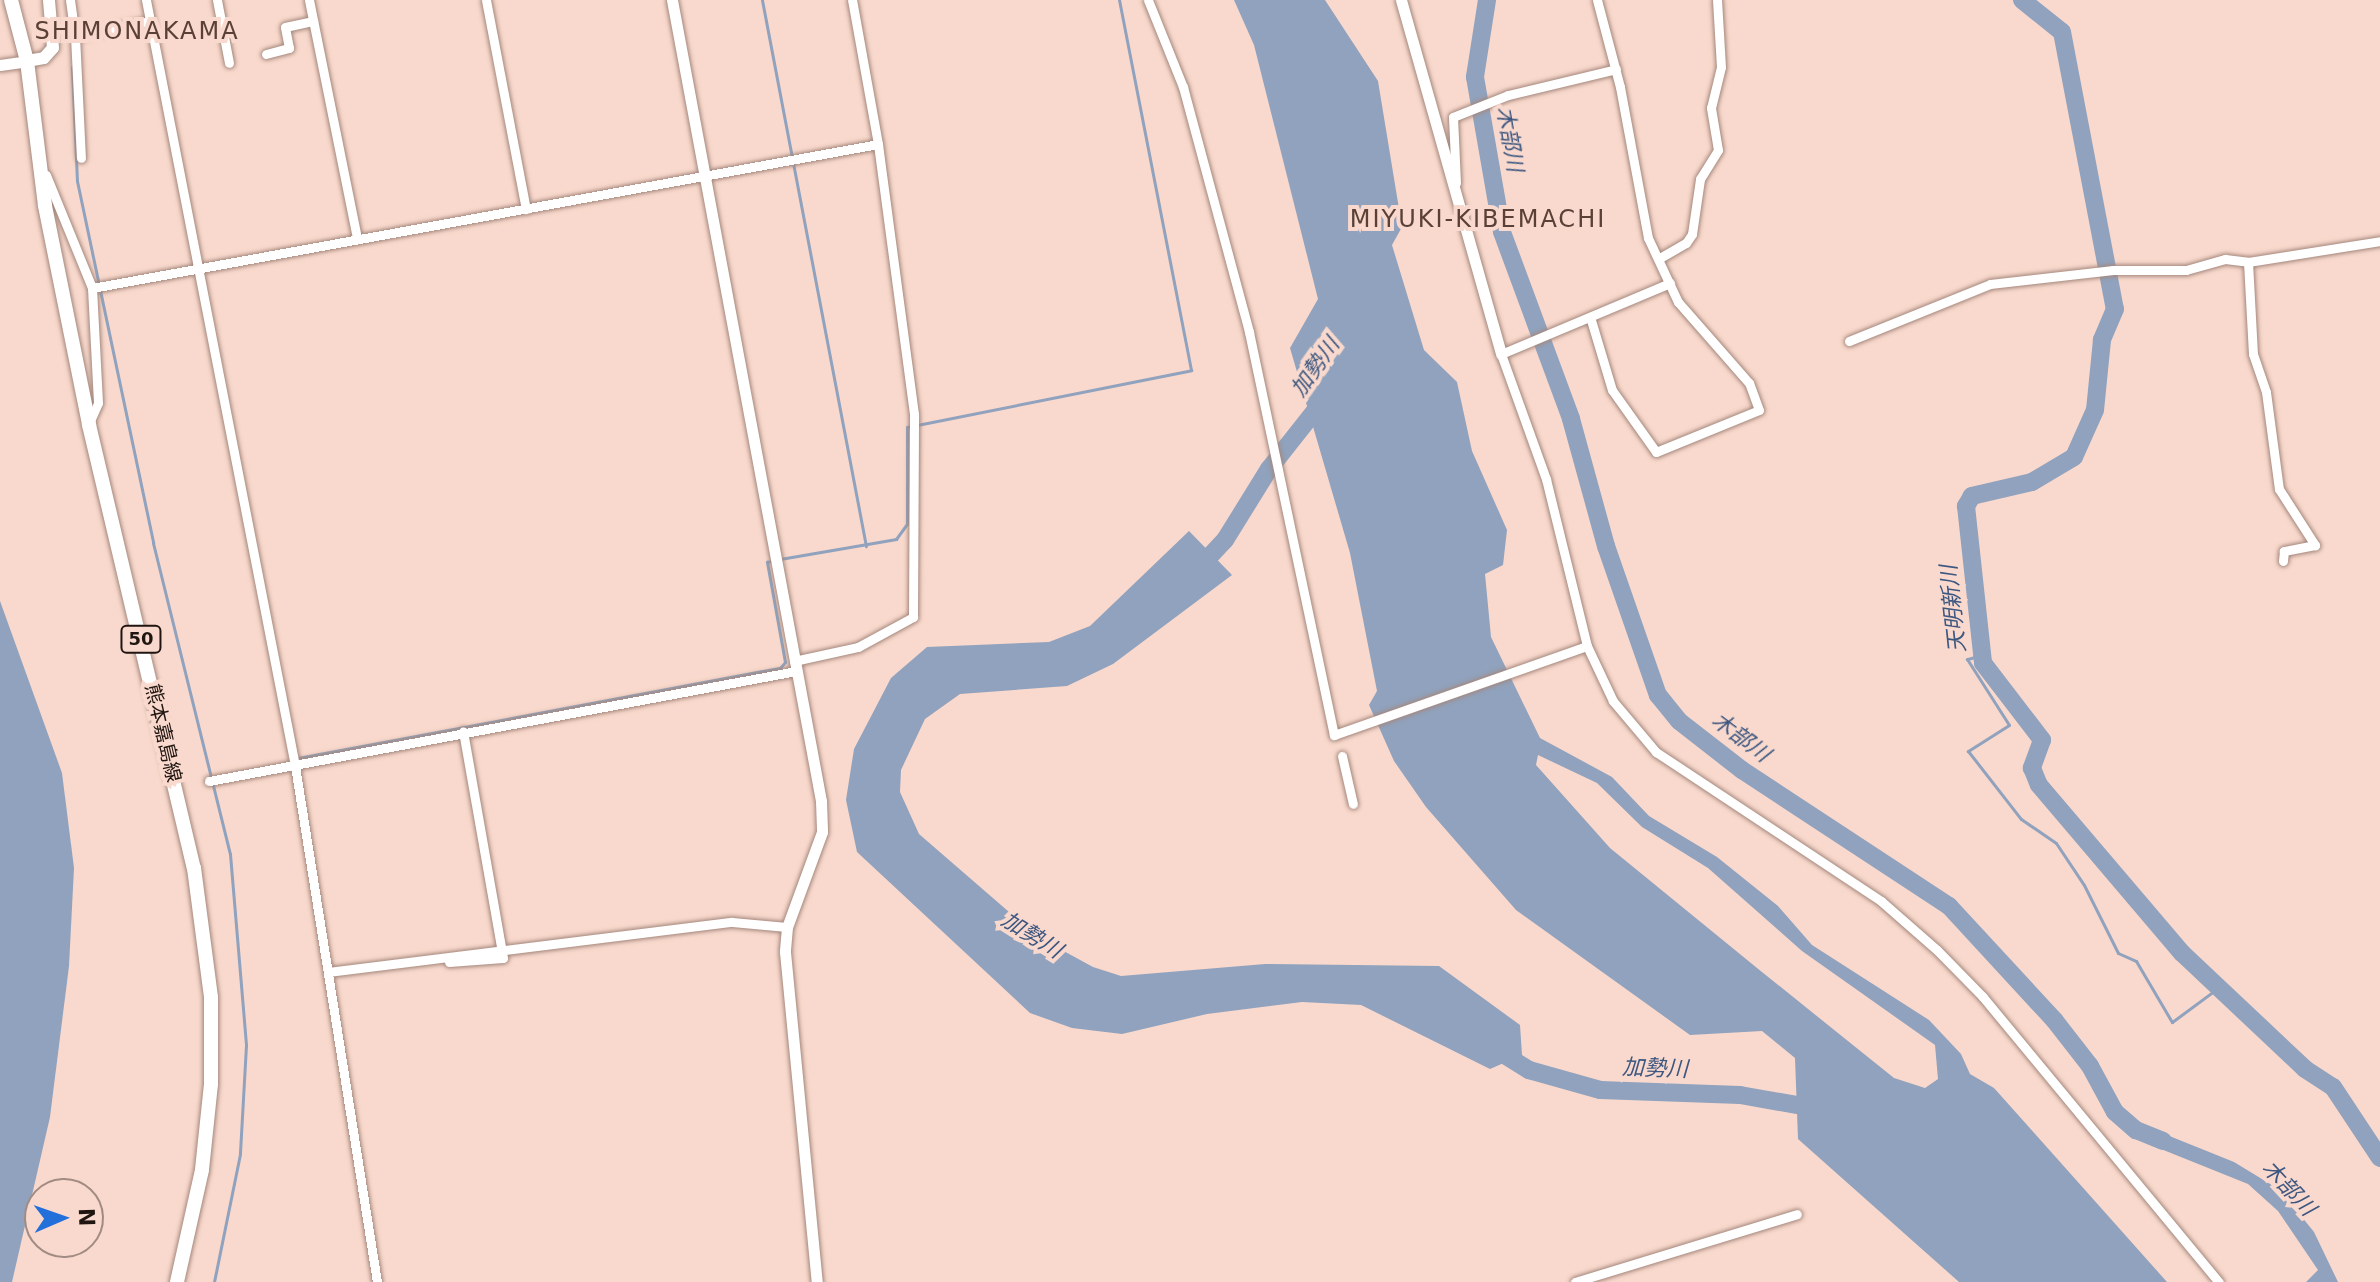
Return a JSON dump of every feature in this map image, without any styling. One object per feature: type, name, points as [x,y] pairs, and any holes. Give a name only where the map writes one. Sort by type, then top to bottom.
[{"type":"main road","name":"熊本嘉島線","points":[[11,0],[89,425],[194,868],[211,997],[208,1125],[195,1213],[177,1282]]},
{"type":"main road","points":[[21,62],[44,58],[53,48],[49,0]]},
{"type":"street","points":[[70,0],[75,36],[81,158]]},
{"type":"street","points":[[146,0],[295,766],[377,1282]]},
{"type":"street","points":[[217,0],[229,63]]},
{"type":"street","points":[[309,0],[357,239]]},
{"type":"street","points":[[486,0],[526,209]]},
{"type":"street","points":[[672,0],[795,666],[822,832],[787,927],[794,1081],[817,1282]]},
{"type":"street","points":[[209,781],[795,666],[858,647],[913,617],[914,414],[878,144],[852,0]]},
{"type":"street","points":[[1148,0],[1183,87],[1249,332],[1334,735],[1574,648],[1587,646]]},
{"type":"street","points":[[1401,0],[1501,354],[1546,479],[1587,646],[1613,701],[1656,752],[1881,901],[1937,950],[1983,997],[2219,1282]]},
{"type":"street","points":[[1591,320],[1612,390],[1656,452],[1759,410],[1749,383],[1678,302],[1658,259],[1636,193],[1616,69],[1597,0]]},
{"type":"street","points":[[1658,259],[1686,243],[1692,234],[1700,179],[1718,150],[1711,108],[1721,67],[1717,0]]},
{"type":"street","points":[[75,36],[150,21]]},
{"type":"street","points":[[266,54],[289,48],[285,27],[313,21]]},
{"type":"street","points":[[0,65],[21,62]]},
{"type":"street","points":[[1456,193],[1453,117],[1502,97],[1616,69]]},
{"type":"street","points":[[92,288],[878,144]]},
{"type":"street","points":[[42,166],[92,288],[98,403],[89,425]]},
{"type":"street","points":[[1849,341],[1990,284],[2113,270],[2186,270],[2225,259],[2248,262],[2380,241]]},
{"type":"street","points":[[2248,262],[2253,354],[2266,392],[2279,489],[2315,545],[2284,551],[2283,561]]},
{"type":"street","points":[[1501,354],[1591,320],[1670,283]]},
{"type":"street","points":[[328,972],[503,958],[463,731]]},
{"type":"street","points":[[1342,756],[1353,804]]},
{"type":"street","points":[[502,950],[732,922],[787,927]]},
{"type":"street","points":[[1575,1282],[1797,1214]]},
{"type":"water","points":[[1234,0],[1325,0],[1378,81],[1402,227],[1392,245],[1424,350],[1457,382],[1472,451],[1507,530],[1503,565],[1485,574],[1491,637],[1540,738],[1612,777],[1649,816],[1717,857],[1778,906],[1812,945],[1929,1020],[1961,1054],[1970,1074],[1994,1088],[2167,1282],[1959,1282],[1798,1139],[1795,1058],[1762,1031],[1690,1035],[1516,910],[1426,807],[1394,761],[1369,705],[1377,691],[1350,553],[1290,348],[1318,299],[1254,45]],"holes":[[[1538,755],[1597,783],[1642,827],[1708,868],[1802,951],[1935,1045],[1938,1079],[1925,1088],[1894,1078],[1757,968],[1610,848],[1536,765]]]},
{"type":"water","points":[[1189,531],[1232,575],[1113,664],[1067,686],[960,694],[925,719],[901,770],[900,792],[919,834],[1038,937],[1093,967],[1121,976],[1265,964],[1439,966],[1520,1025],[1522,1055],[1490,1069],[1361,1005],[1302,1002],[1207,1014],[1122,1034],[1072,1028],[1030,1013],[857,852],[846,800],[854,749],[891,678],[927,647],[1049,642],[1090,626]]},
{"type":"water","points":[[0,601],[62,773],[74,868],[69,966],[50,1117],[36,1178],[24,1178],[24,1230],[12,1282],[0,1282]]},
{"type":"water","points":[[2147,1127],[2234,1162],[2280,1190],[2314,1232],[2338,1282],[2306,1282],[2318,1270],[2278,1211],[2248,1184],[2136,1139]]},
{"type":"waterway","points":[[762,0],[866,546]]},
{"type":"waterway","points":[[780,559],[896,539],[907,524],[907,427],[1191,370],[1119,0]]},
{"type":"waterway","name":"木部川","points":[[1487,0],[1475,77],[1502,232],[1571,419],[1606,546],[1658,695],[1679,721],[1742,770],[1949,906],[2055,1021],[2090,1066],[2115,1112],[2136,1130],[2163,1141]]},
{"type":"waterway","name":"天明新川","points":[[2022,0],[2062,32],[2115,309],[2102,340],[2095,410],[2074,457],[2032,482],[1972,496],[1966,506],[1983,663],[2042,740],[2032,768],[2039,785],[2182,953],[2305,1069],[2333,1087],[2380,1158]]},
{"type":"waterway","points":[[72,67],[77,181],[153,543],[230,854],[246,1045],[240,1154],[214,1282]]},
{"type":"waterway","name":"加勢川","points":[[1194,573],[1225,540],[1269,469],[1322,402]]},
{"type":"waterway","points":[[298,758],[780,668],[785,662],[767,562],[772,561]]},
{"type":"waterway","points":[[1985,654],[1967,659],[2009,725],[1968,751],[2021,819],[2056,843],[2084,885],[2118,953],[2136,961],[2172,1022],[2218,988]]},
{"type":"waterway","name":"加勢川","points":[[1492,1047],[1529,1070],[1600,1090],[1740,1095],[1819,1109]]},
{"type":"district","name":"SHIMONAKAMA","points":[[137,32]]},
{"type":"district","name":"MIYUKI-KIBEMACHI","points":[[1478,220]]}]
